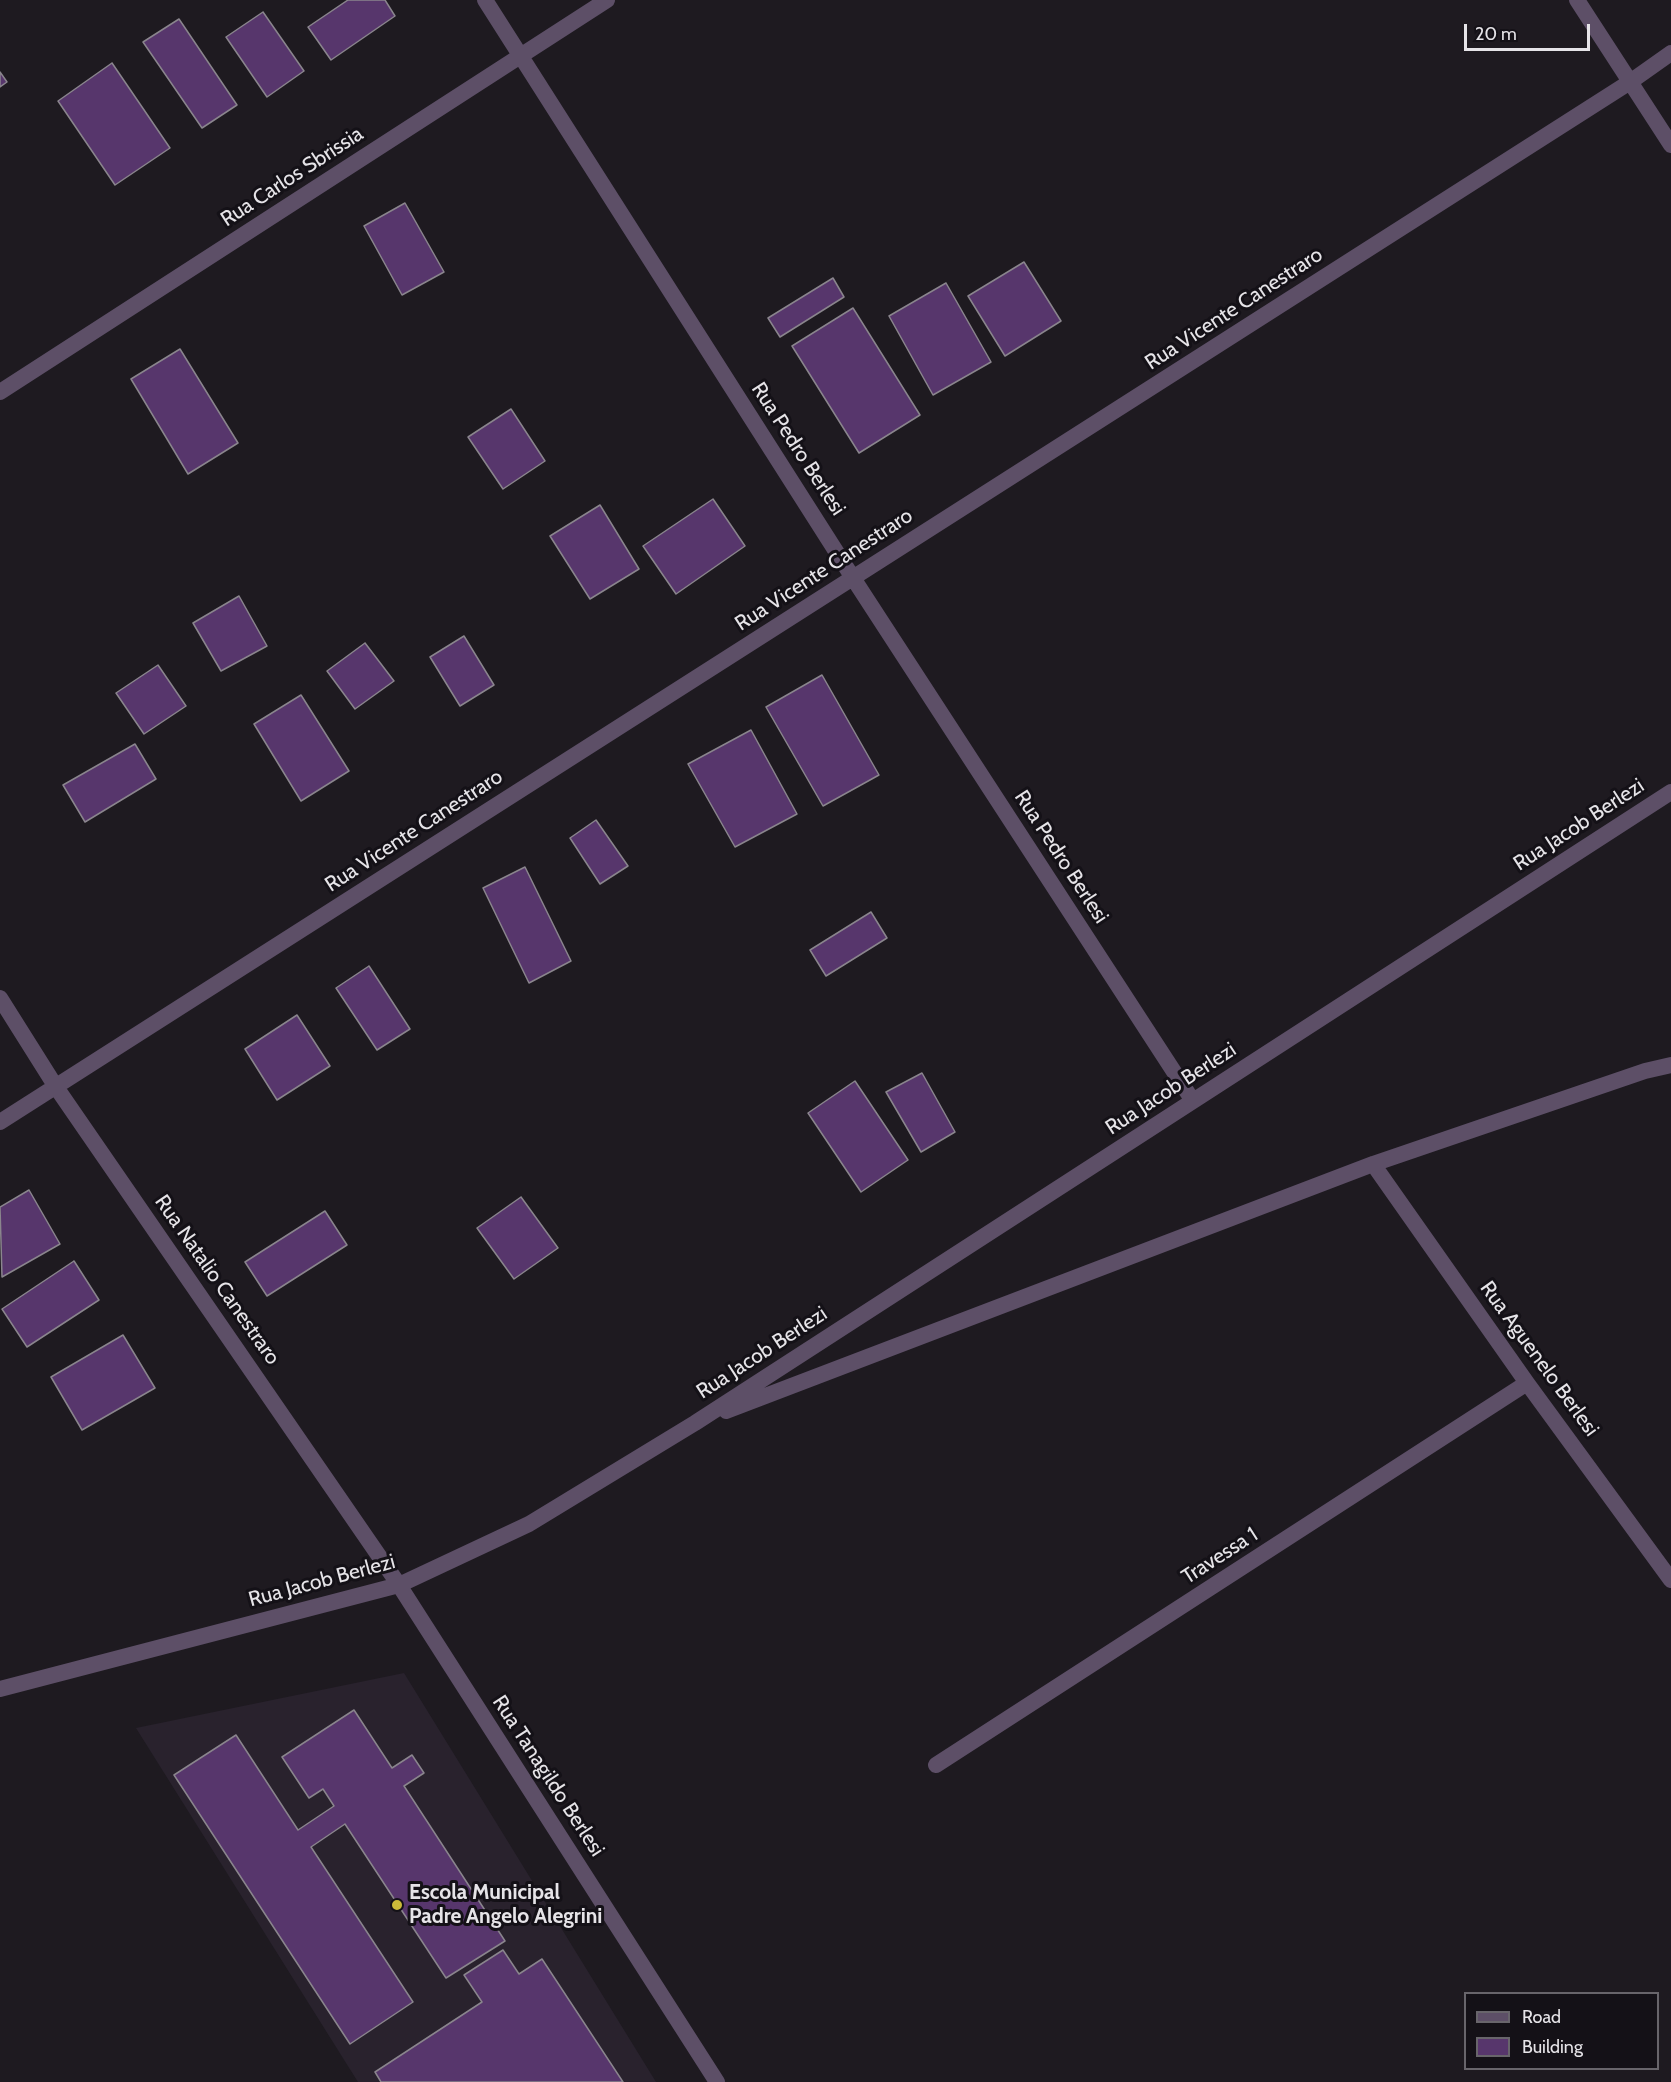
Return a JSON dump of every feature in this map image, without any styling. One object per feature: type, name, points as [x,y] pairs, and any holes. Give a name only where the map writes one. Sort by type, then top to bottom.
[{"type":"street","name":"Rua Pedro Berlesi","points":[[485,0],[853,578],[1193,1101]]},
{"type":"street","name":"Rua Carlos Sbrissia","points":[[0,392],[607,0]]},
{"type":"street","points":[[1576,0],[1671,145]]},
{"type":"street","name":"Rua Vicente Canestraro","points":[[0,1122],[1671,54]]},
{"type":"street","name":"Rua Jacob Berlezi","points":[[0,1689],[399,1585],[529,1524],[695,1423],[1671,792]]},
{"type":"street","name":"Rua Natalio Canestraro","points":[[0,998],[56,1087],[399,1585]]},
{"type":"street","name":"Rua Jacob Berlezi","points":[[695,1423],[1373,1164],[1634,1074],[1671,1065]]},
{"type":"street","name":"Rua Aguenelo Berlesi","points":[[1373,1164],[1527,1383],[1671,1580]]},
{"type":"street","name":"Travessa 1","points":[[936,1766],[1527,1383]]},
{"type":"street","name":"Rua Tanagildo Berlesi","points":[[399,1585],[717,2082]]},
{"type":"shaded area","name":"Escola Municipal Padre Angelo Alegrini","points":[[404,1673],[656,2082],[358,2082],[136,1728]]},
{"type":"building","points":[[348,0],[385,0],[395,16],[331,60],[308,27]]},
{"type":"building","points":[[263,12],[304,71],[267,97],[226,37]]},
{"type":"building","points":[[179,19],[237,105],[202,128],[143,42]]},
{"type":"building","points":[[112,63],[170,148],[115,185],[58,101]]},
{"type":"building","points":[[0,72],[7,82],[0,87]]},
{"type":"building","points":[[405,203],[444,272],[402,295],[364,226]]},
{"type":"building","points":[[1024,262],[1061,321],[1005,356],[968,296]]},
{"type":"building","points":[[833,278],[844,297],[780,337],[768,318]]},
{"type":"building","points":[[946,283],[991,362],[933,395],[889,316]]},
{"type":"building","points":[[853,308],[920,415],[859,453],[792,346]]},
{"type":"building","points":[[180,349],[238,443],[188,474],[131,379]]},
{"type":"building","points":[[511,409],[545,461],[503,489],[468,437]]},
{"type":"building","points":[[713,499],[745,546],[676,594],[643,546]]},
{"type":"building","points":[[600,505],[639,569],[590,599],[550,536]]},
{"type":"building","points":[[239,596],[267,646],[221,671],[193,623]]},
{"type":"building","points":[[464,636],[494,685],[460,706],[430,657]]},
{"type":"building","points":[[365,643],[394,681],[355,709],[327,671]]},
{"type":"building","points":[[158,665],[186,706],[144,734],[116,693]]},
{"type":"building","points":[[822,675],[879,775],[823,806],[766,707]]},
{"type":"building","points":[[301,695],[349,771],[301,801],[254,724]]},
{"type":"building","points":[[751,730],[797,814],[735,847],[688,764]]},
{"type":"building","points":[[135,744],[156,779],[85,822],[63,785]]},
{"type":"building","points":[[596,820],[628,866],[600,884],[570,838]]},
{"type":"building","points":[[525,867],[571,961],[529,983],[483,888]]},
{"type":"building","points":[[871,912],[887,938],[826,976],[810,950]]},
{"type":"building","points":[[369,966],[410,1029],[377,1050],[336,988]]},
{"type":"building","points":[[297,1015],[330,1066],[277,1100],[245,1049]]},
{"type":"building","points":[[922,1073],[955,1132],[921,1152],[886,1092]]},
{"type":"building","points":[[855,1081],[908,1160],[861,1192],[808,1113]]},
{"type":"building","points":[[29,1190],[60,1244],[2,1277],[0,1207]]},
{"type":"building","points":[[521,1197],[558,1248],[514,1279],[477,1228]]},
{"type":"building","points":[[325,1211],[347,1245],[267,1296],[245,1262]]},
{"type":"building","points":[[74,1261],[99,1300],[27,1347],[2,1309]]},
{"type":"building","points":[[123,1335],[155,1388],[82,1430],[51,1377]]},
{"type":"building","points":[[354,1710],[392,1768],[412,1755],[424,1773],[404,1786],[505,1941],[446,1978],[345,1824],[311,1847],[413,2002],[350,2044],[174,1775],[236,1735],[298,1830],[334,1806],[323,1789],[309,1798],[282,1757]]},
{"type":"building","points":[[503,1950],[519,1974],[542,1959],[623,2082],[381,2082],[375,2072],[482,2002],[464,1975]]},
{"type":"place","name":"Escola Municipal Padre Angelo Alegrini","points":[[397,1905]]}]
